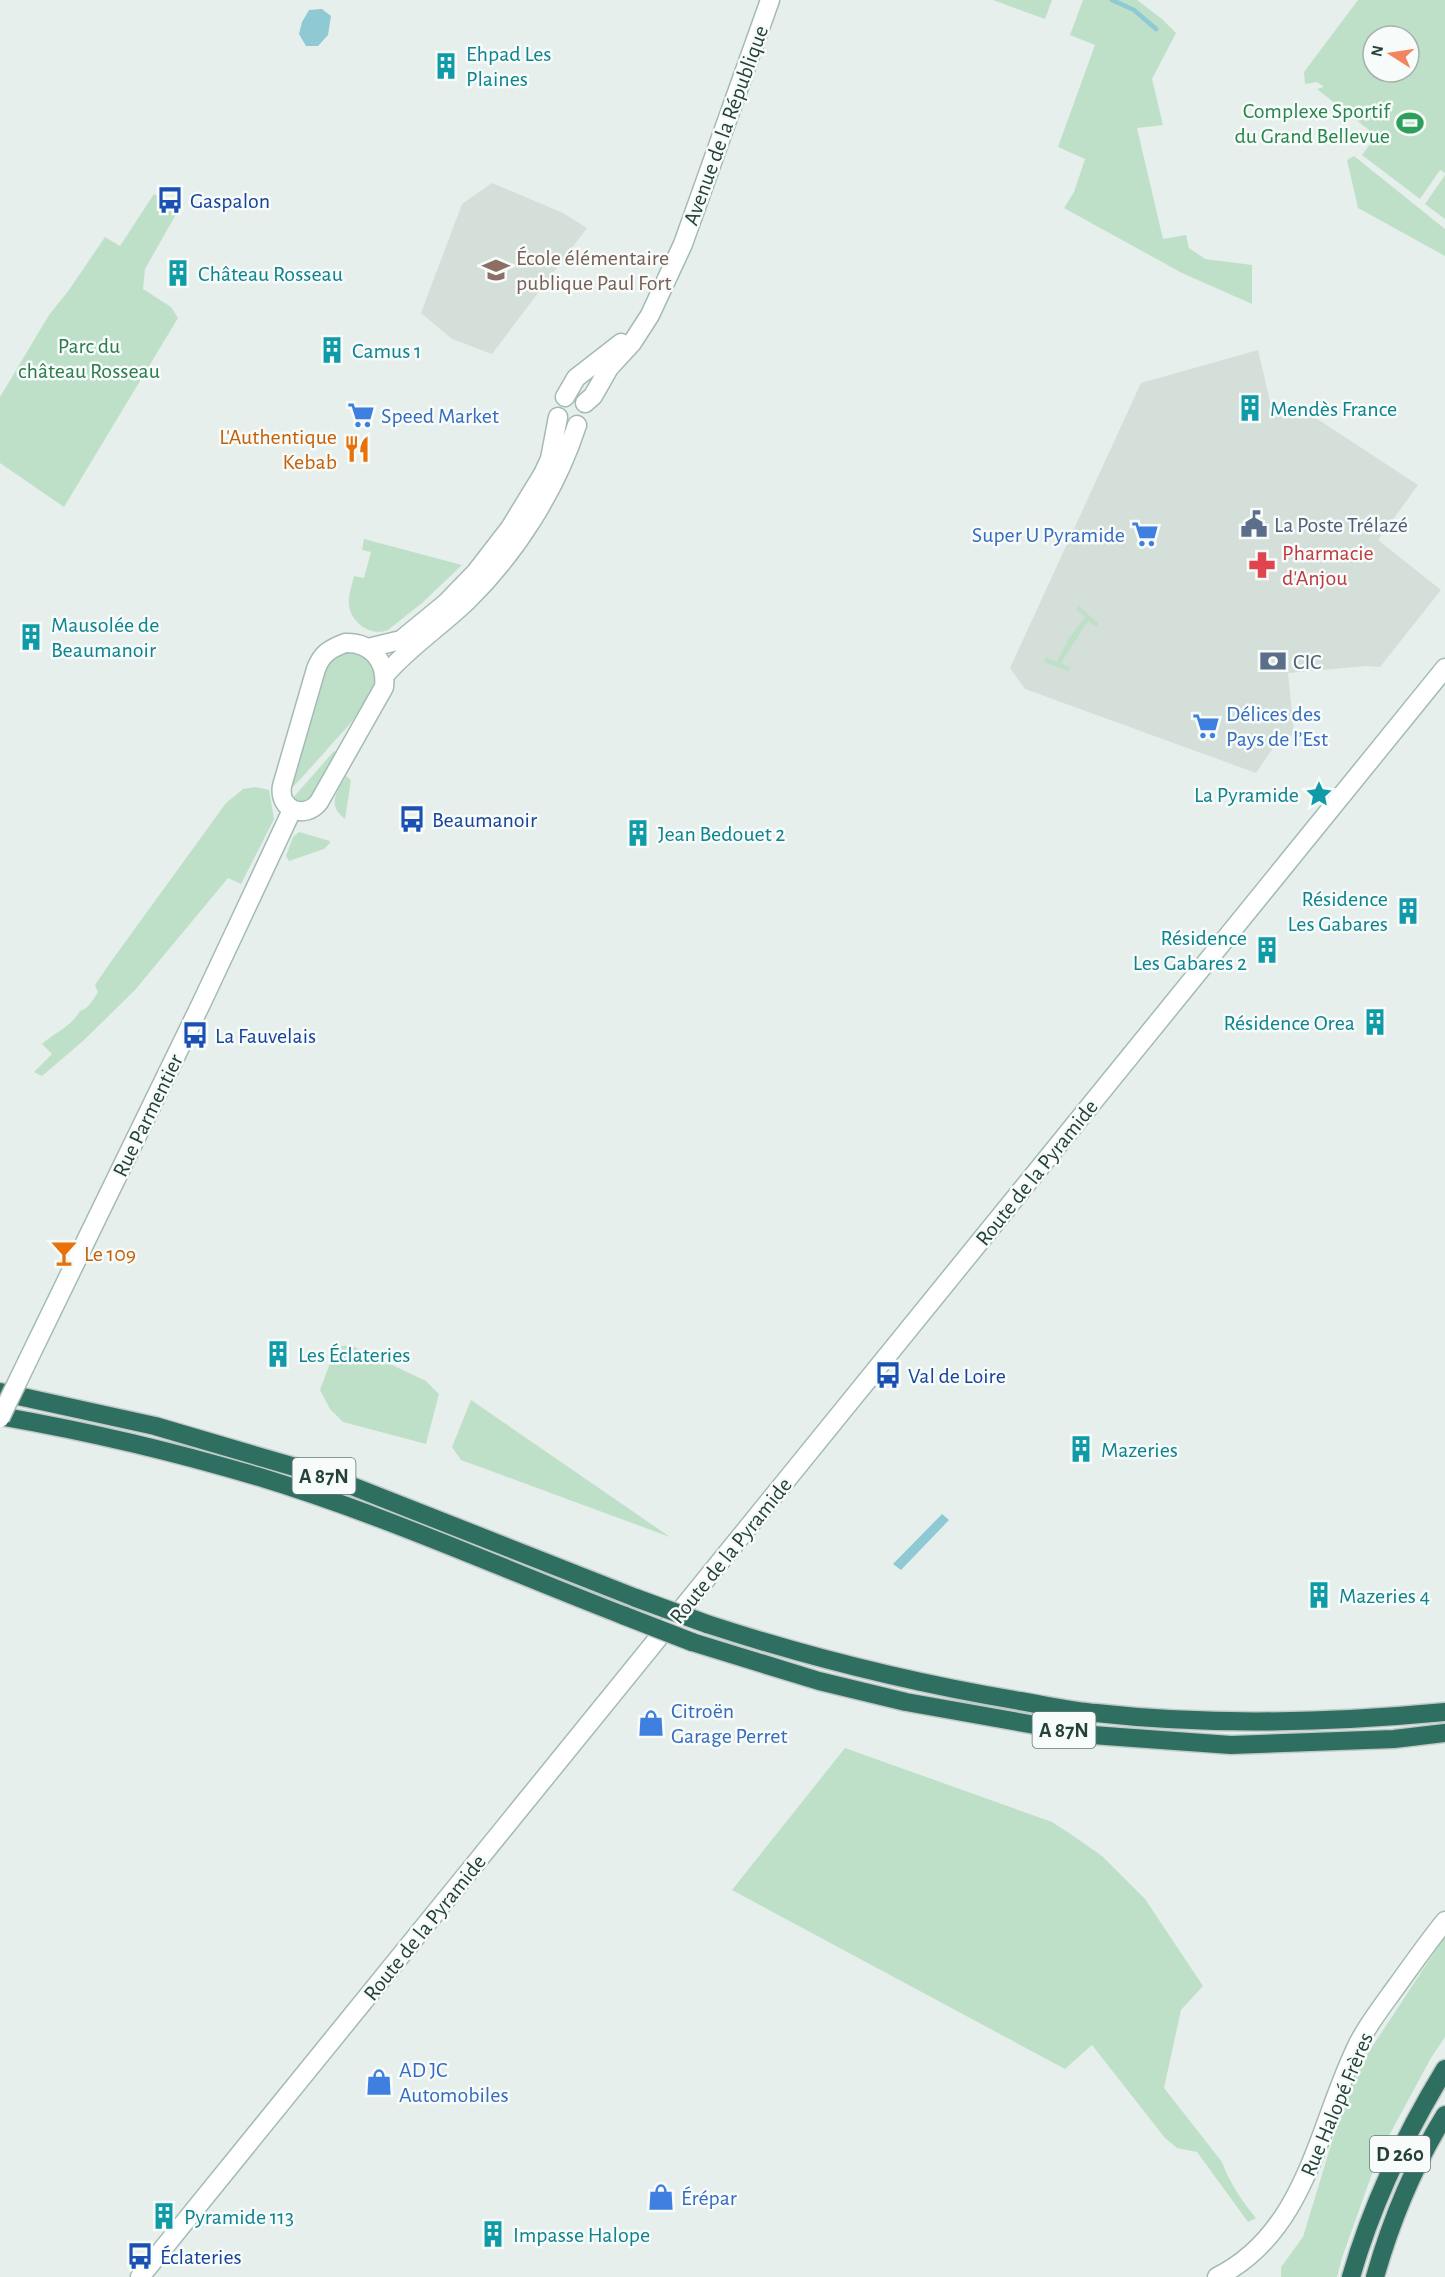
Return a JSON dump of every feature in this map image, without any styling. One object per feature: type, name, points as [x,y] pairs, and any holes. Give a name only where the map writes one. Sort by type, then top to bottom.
[{"type":"highway","points":[[0,1380],[72,1396],[155,1426]]},
{"type":"highway","name":"A 87N","points":[[0,1392],[155,1426],[329,1477],[636,1599],[770,1645],[893,1678],[956,1691],[1095,1713],[1231,1721],[1313,1721],[1445,1712]]},
{"type":"highway","name":"A 87N","points":[[0,1417],[60,1426],[257,1477],[401,1527],[692,1642],[819,1681],[906,1702],[1092,1735],[1231,1745],[1394,1739],[1445,1733]]},
{"type":"highway","points":[[0,1426],[199,1461]]},
{"type":"highway","name":"D 260","points":[[1351,2277],[1382,2191],[1433,2088],[1445,2069]]},
{"type":"highway","name":"D 260","points":[[1375,2277],[1382,2250],[1409,2184],[1445,2115]]},
{"type":"street","name":"Avenue de la République","points":[[585,403],[593,396],[609,368],[632,343],[650,315],[683,244],[770,0]]},
{"type":"street","name":"Avenue de la République","points":[[565,397],[576,378],[626,339],[650,315]]},
{"type":"street","points":[[368,648],[401,640],[446,603],[476,572],[510,528],[543,474],[550,459],[558,417],[558,404],[565,397],[575,395],[585,403],[586,416],[577,425],[559,473],[535,514],[508,553],[467,601],[402,656],[385,675]]},
{"type":"street","points":[[558,417],[565,424],[577,425]]},
{"type":"street","points":[[345,643],[356,644],[368,648],[381,661],[385,675],[382,693],[320,802],[315,808],[306,812],[292,810],[282,800],[282,786],[319,660],[327,651],[345,643]]},
{"type":"street","name":"Route de la Pyramide","points":[[141,2277],[1445,668]]},
{"type":"street","name":"Rue Parmentier","points":[[0,1417],[201,1004],[292,810]]},
{"type":"street","name":"Rue Halopé Frères","points":[[1217,2277],[1246,2258],[1267,2238],[1292,2203],[1311,2166],[1345,2073],[1359,2042],[1445,1921]]},
{"type":"shaded area","name":"École élémentaire publique Paul Fort","points":[[492,183],[563,213],[587,228],[492,354],[452,339],[421,313],[462,204]]},
{"type":"shaded area","points":[[1258,350],[1271,406],[1299,407],[1418,485],[1378,540],[1441,590],[1380,667],[1367,666],[1288,673],[1294,733],[1273,748],[1256,773],[1025,689],[1010,668],[1141,383]]},
{"type":"green space","points":[[993,0],[1052,0],[1045,19]]},
{"type":"green space","points":[[1083,0],[1137,0],[1176,33],[1152,79],[1163,125],[1137,128],[1163,239],[1186,235],[1189,248],[1205,259],[1252,265],[1252,304],[1182,273],[1064,208],[1074,192],[1085,159],[1058,147],[1095,45],[1070,35]]},
{"type":"green space","name":"Complexe Sportif du Grand Bellevue","points":[[1358,0],[1445,0],[1445,173],[1440,170],[1420,199],[1362,155],[1374,139],[1374,134],[1317,89],[1324,87],[1317,82],[1305,84],[1304,72]]},
{"type":"green space","points":[[1354,156],[1445,229],[1445,256],[1358,208],[1347,160]]},
{"type":"green space","points":[[1445,175],[1445,219],[1425,204]]},
{"type":"green space","name":"Parc du château Rosseau","points":[[154,194],[179,209],[145,269],[143,289],[171,307],[178,318],[64,507],[0,463],[0,397],[49,315],[105,237],[120,246]]},
{"type":"green space","points":[[364,539],[462,565],[422,603],[388,630],[375,632],[358,623],[349,605],[354,576],[364,578],[371,552],[362,550]]},
{"type":"green space","points":[[1079,606],[1099,624],[1096,627],[1088,621],[1061,663],[1070,668],[1068,671],[1044,662],[1046,657],[1057,662],[1069,638],[1085,617],[1076,609]]},
{"type":"green space","points":[[345,651],[365,657],[374,666],[376,679],[371,693],[351,723],[293,787],[291,786],[324,672],[331,658]]},
{"type":"green space","points":[[334,751],[337,753],[311,799],[301,804],[292,799]]},
{"type":"green space","points":[[346,776],[351,780],[345,819],[336,809],[335,799]]},
{"type":"green space","points":[[256,787],[269,790],[274,819],[241,884],[228,878],[135,990],[83,1041],[42,1076],[34,1072],[52,1054],[42,1044],[67,1026],[90,1003],[98,992],[95,985],[226,803],[243,789]]},
{"type":"green space","points":[[299,832],[330,841],[330,843],[324,849],[289,861],[286,856],[293,837]]},
{"type":"green space","points":[[350,1345],[426,1381],[439,1394],[426,1444],[343,1422],[330,1409],[320,1390],[336,1347]]},
{"type":"green space","points":[[471,1400],[670,1537],[461,1460],[452,1447]]},
{"type":"green space","points":[[845,1748],[1052,1822],[1102,1856],[1145,1899],[1203,1986],[1181,2010],[1164,2088],[1222,2162],[1236,2191],[1256,2218],[1248,2222],[1197,2152],[1177,2148],[1165,2138],[1092,2045],[1065,2069],[732,1890]]},
{"type":"green space","points":[[1445,1936],[1445,2037],[1431,2058],[1379,2154],[1337,2277],[1281,2277],[1281,2267],[1303,2237],[1351,2079]]},
{"type":"water","points":[[322,9],[331,16],[328,35],[318,46],[306,46],[299,34],[302,22],[309,10]]},
{"type":"water","points":[[942,1514],[949,1520],[901,1570],[893,1564]]},
{"type":"waterway","points":[[1112,0],[1134,10],[1156,29]]},
{"type":"place","name":"Ehpad Les Plaines","points":[[446,66]]},
{"type":"place","name":"Complexe Sportif du Grand Bellevue","points":[[1410,123]]},
{"type":"place","name":"Gaspalon","points":[[170,200]]},
{"type":"place","name":"École élémentaire publique Paul Fort","points":[[496,270]]},
{"type":"place","name":"Château Rosseau","points":[[178,273]]},
{"type":"place","name":"Camus 1","points":[[332,350]]},
{"type":"place","name":"Mendès France","points":[[1250,408]]},
{"type":"place","name":"Speed Market","points":[[361,415]]},
{"type":"place","name":"L'Authentique Kebab","points":[[357,449]]},
{"type":"place","name":"La Poste Trélazé","points":[[1254,524]]},
{"type":"place","name":"Super U Pyramide","points":[[1145,534]]},
{"type":"place","name":"Pharmacie d'Anjou","points":[[1262,565]]},
{"type":"place","name":"Mausolée de Beaumanoir","points":[[31,637]]},
{"type":"place","name":"CIC","points":[[1273,661]]},
{"type":"place","name":"Délices des Pays de l’Est","points":[[1206,726]]},
{"type":"place","name":"La Pyramide","points":[[1319,794]]},
{"type":"place","name":"Beaumanoir","points":[[412,819]]},
{"type":"place","name":"Jean Bedouet 2","points":[[638,833]]},
{"type":"place","name":"Résidence Les Gabares","points":[[1408,911]]},
{"type":"place","name":"Résidence Les Gabares 2","points":[[1267,950]]},
{"type":"place","name":"Résidence Orea","points":[[1375,1022]]},
{"type":"place","name":"La Fauvelais","points":[[195,1035]]},
{"type":"place","name":"Le 109","points":[[64,1253]]},
{"type":"place","name":"Les Éclateries","points":[[278,1354]]},
{"type":"place","name":"Val de Loire","points":[[888,1375]]},
{"type":"place","name":"Mazeries","points":[[1081,1449]]},
{"type":"place","name":"Mazeries 4","points":[[1319,1595]]},
{"type":"place","name":"Citroën Garage Perret","points":[[651,1723]]},
{"type":"place","name":"AD JC Automobiles","points":[[379,2082]]},
{"type":"place","name":"Érépar","points":[[661,2197]]},
{"type":"place","name":"Pyramide 113","points":[[164,2216]]},
{"type":"place","name":"Impasse Halope","points":[[493,2234]]},
{"type":"place","name":"Éclateries","points":[[140,2256]]}]
